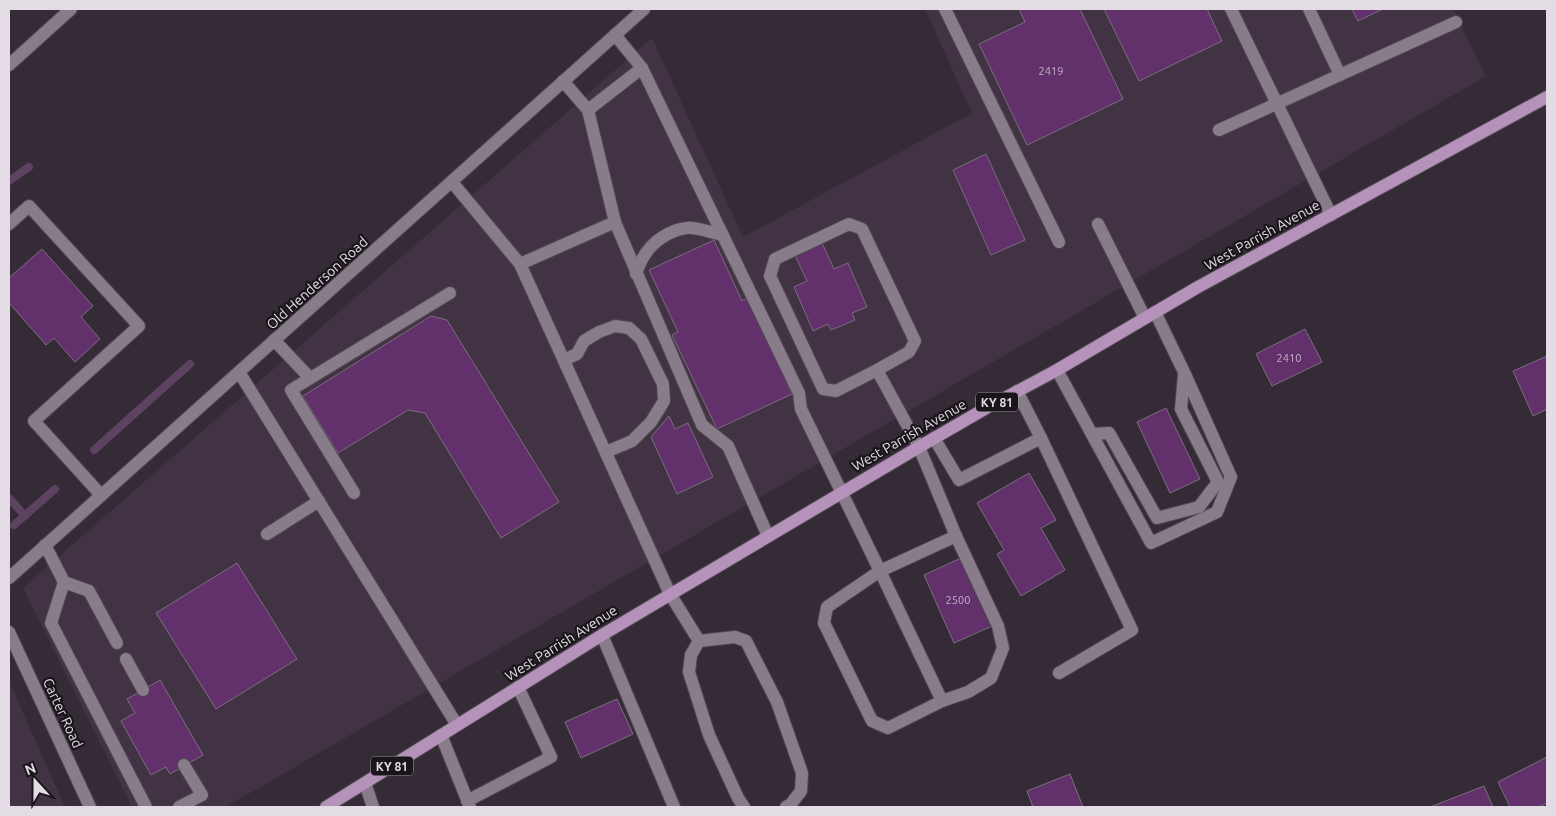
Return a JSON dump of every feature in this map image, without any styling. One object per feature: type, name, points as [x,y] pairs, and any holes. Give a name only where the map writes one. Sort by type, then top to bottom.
[{"type":"main road","name":"West Parrish Avenue","points":[[326,807],[602,635],[934,438],[1057,370],[1150,315],[1547,97]]},
{"type":"street","points":[[9,65],[71,9]]},
{"type":"street","name":"Old Henderson Road","points":[[9,578],[644,9]]},
{"type":"street","points":[[945,9],[1059,242]]},
{"type":"street","points":[[1231,9],[1331,215]]},
{"type":"street","points":[[1309,9],[1340,75]]},
{"type":"street","points":[[1219,130],[1456,22]]},
{"type":"street","points":[[615,35],[642,68],[799,392],[800,409],[942,701]]},
{"type":"street","points":[[588,110],[642,68]]},
{"type":"street","points":[[563,80],[588,110],[615,222],[702,425],[728,446],[768,536]]},
{"type":"street","points":[[452,182],[520,264],[670,594],[699,641]]},
{"type":"street","points":[[9,224],[29,206],[139,326],[34,421],[101,495]]},
{"type":"street","points":[[520,264],[615,222]]},
{"type":"street","points":[[849,224],[862,229],[915,341],[909,352],[877,370],[836,391],[823,389],[770,276],[775,259],[849,224]]},
{"type":"street","points":[[1057,370],[1151,543],[1217,512],[1231,477],[1184,372],[1098,224]]},
{"type":"street","points":[[636,274],[648,248],[655,241],[669,233],[691,228],[723,235]]},
{"type":"street","points":[[354,492],[291,390],[450,293]]},
{"type":"street","points":[[564,360],[577,354],[584,341],[599,332],[615,326],[630,328],[641,339],[663,384],[664,401],[651,422],[632,441],[606,452]]},
{"type":"street","points":[[274,340],[310,378]]},
{"type":"street","points":[[877,370],[919,447],[956,536],[998,626],[1004,648],[990,678],[968,692],[942,701],[888,728],[872,721],[824,623],[827,607],[880,571],[956,536]]},
{"type":"street","points":[[239,372],[458,725]]},
{"type":"street","points":[[1092,434],[1110,433],[1157,518],[1198,507],[1218,482],[1181,408],[1184,372]]},
{"type":"street","points":[[1017,391],[1132,630],[1059,673]]},
{"type":"street","points":[[934,438],[959,480],[1041,438]]},
{"type":"street","points":[[267,534],[319,501]]},
{"type":"street","points":[[45,545],[64,582],[89,591],[117,643]]},
{"type":"street","points":[[64,582],[51,623],[146,807]]},
{"type":"street","name":"Carter Road","points":[[9,632],[90,807]]},
{"type":"street","points":[[602,635],[674,807]]},
{"type":"street","points":[[699,641],[735,637],[746,641],[777,702],[802,773],[801,791],[786,807]]},
{"type":"street","points":[[699,641],[692,655],[689,672],[709,735],[744,807]]},
{"type":"street","points":[[126,659],[143,690]]},
{"type":"street","points":[[441,735],[469,804],[551,757],[518,687]]},
{"type":"street","points":[[179,807],[202,795],[184,765]]},
{"type":"street","points":[[365,783],[373,807]]},
{"type":"shaded area","points":[[925,9],[1453,9],[1486,76],[226,807],[132,807],[23,588],[652,38],[743,237],[972,113]]},
{"type":"shaded area","points":[[9,681],[65,807],[9,807]]},
{"type":"building","points":[[1019,9],[1080,9],[1123,99],[1027,145],[979,44],[1025,22]]},
{"type":"building","points":[[1104,9],[1207,9],[1222,41],[1139,81]]},
{"type":"building","points":[[1352,9],[1383,9],[1358,21]]},
{"type":"building","points":[[986,154],[1025,240],[991,255],[953,170]]},
{"type":"building","points":[[714,240],[742,301],[747,298],[792,394],[717,429],[672,335],[678,332],[649,270]]},
{"type":"building","points":[[822,243],[834,269],[848,263],[867,307],[852,313],[855,320],[831,330],[828,324],[813,331],[794,287],[807,281],[795,255]]},
{"type":"building","points":[[42,249],[93,306],[81,317],[100,339],[75,362],[54,338],[46,345],[9,303],[9,278]]},
{"type":"building","points":[[431,316],[447,320],[559,502],[501,538],[425,413],[408,410],[338,453],[303,396]]},
{"type":"building","points":[[1305,329],[1322,362],[1272,386],[1256,354]]},
{"type":"building","points":[[1547,356],[1547,409],[1533,416],[1513,371]]},
{"type":"building","points":[[1166,408],[1200,479],[1170,493],[1137,422]]},
{"type":"building","points":[[669,416],[675,429],[688,423],[713,477],[677,494],[651,437]]},
{"type":"building","points":[[1029,473],[1056,520],[1041,528],[1065,570],[1021,596],[997,554],[1004,550],[977,503]]},
{"type":"building","points":[[961,558],[992,626],[954,643],[924,575]]},
{"type":"building","points":[[237,563],[297,659],[216,709],[156,613]]},
{"type":"building","points":[[160,680],[203,755],[170,774],[166,767],[151,775],[121,721],[135,713],[127,699]]},
{"type":"building","points":[[617,699],[633,734],[581,758],[565,722]]},
{"type":"building","points":[[1547,757],[1547,803],[1539,807],[1510,807],[1498,782]]},
{"type":"building","points":[[1070,774],[1083,807],[1033,807],[1027,791]]},
{"type":"building","points":[[1484,786],[1493,807],[1430,807]]},
{"type":"waterway","points":[[9,181],[29,167]]},
{"type":"waterway","points":[[94,450],[190,364]]},
{"type":"waterway","points":[[14,525],[55,489]]},
{"type":"waterway","points":[[9,498],[25,516]]}]
